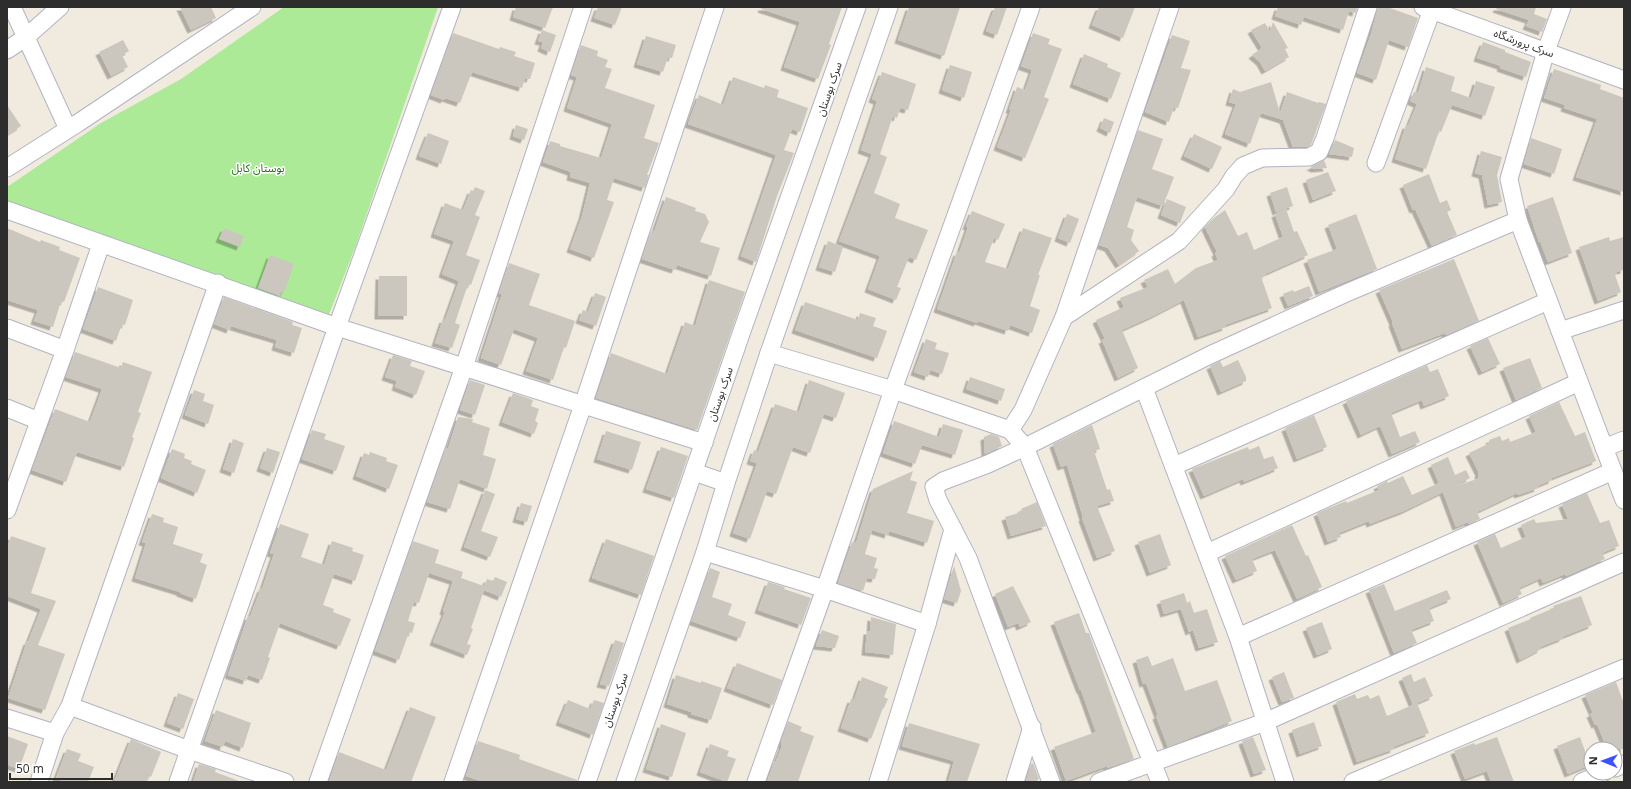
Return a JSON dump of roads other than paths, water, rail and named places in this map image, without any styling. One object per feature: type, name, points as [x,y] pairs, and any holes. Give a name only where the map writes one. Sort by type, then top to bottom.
[{"type":"street","points":[[12,7],[68,129]]},
{"type":"street","points":[[7,50],[25,38],[60,7]]},
{"type":"street","points":[[7,168],[252,7]]},
{"type":"street","points":[[178,782],[337,327],[452,7]]},
{"type":"street","points":[[318,782],[464,367],[583,7]]},
{"type":"street","points":[[453,782],[583,405],[715,7]]},
{"type":"street","name":"سرک بوستان","points":[[587,782],[857,7]]},
{"type":"street","points":[[625,782],[705,552],[769,353],[889,7]]},
{"type":"street","points":[[756,782],[825,589],[893,390],[1031,7]]},
{"type":"street","points":[[1010,430],[1022,410],[1064,317],[1170,7]]},
{"type":"street","points":[[1064,317],[1179,240],[1226,189],[1234,176],[1243,166],[1262,158],[1309,157],[1319,152],[1326,138],[1368,7]]},
{"type":"street","points":[[1562,7],[1546,52],[1509,179],[1518,220],[1624,500]]},
{"type":"street","points":[[1376,163],[1430,8]]},
{"type":"street","name":"سرک پرورشگاه","points":[[1430,8],[1624,80]]},
{"type":"street","points":[[7,210],[101,244],[218,283],[337,327],[704,443]]},
{"type":"street","points":[[1051,782],[1032,727],[968,558],[938,500],[934,487],[943,480],[988,464],[1025,447],[1210,355],[1344,294],[1518,220]]},
{"type":"street","points":[[7,510],[65,350],[101,244]]},
{"type":"street","points":[[39,782],[55,733],[70,706],[218,283]]},
{"type":"street","points":[[1174,466],[1548,301]]},
{"type":"street","points":[[1560,331],[1624,310]]},
{"type":"street","points":[[7,328],[65,350]]},
{"type":"street","points":[[769,353],[893,390],[1010,430],[1025,447],[1160,782]]},
{"type":"street","points":[[1206,553],[1579,382]]},
{"type":"street","points":[[1144,388],[1238,637],[1285,782]]},
{"type":"street","points":[[7,408],[39,421]]},
{"type":"street","points":[[1604,448],[1624,440]]},
{"type":"street","points":[[1238,637],[1613,471]]},
{"type":"street","points":[[694,472],[726,483]]},
{"type":"street","points":[[878,782],[927,624],[953,529]]},
{"type":"street","points":[[705,552],[825,589],[927,624]]},
{"type":"street","points":[[1099,782],[1265,722],[1624,562]]},
{"type":"street","points":[[1353,782],[1624,668]]},
{"type":"street","points":[[70,706],[189,750],[285,782]]},
{"type":"street","points":[[7,718],[55,733]]},
{"type":"street","points":[[1015,782],[1032,727]]},
{"type":"park label","name":"بوستان کابل","points":[[258,168]]}]
